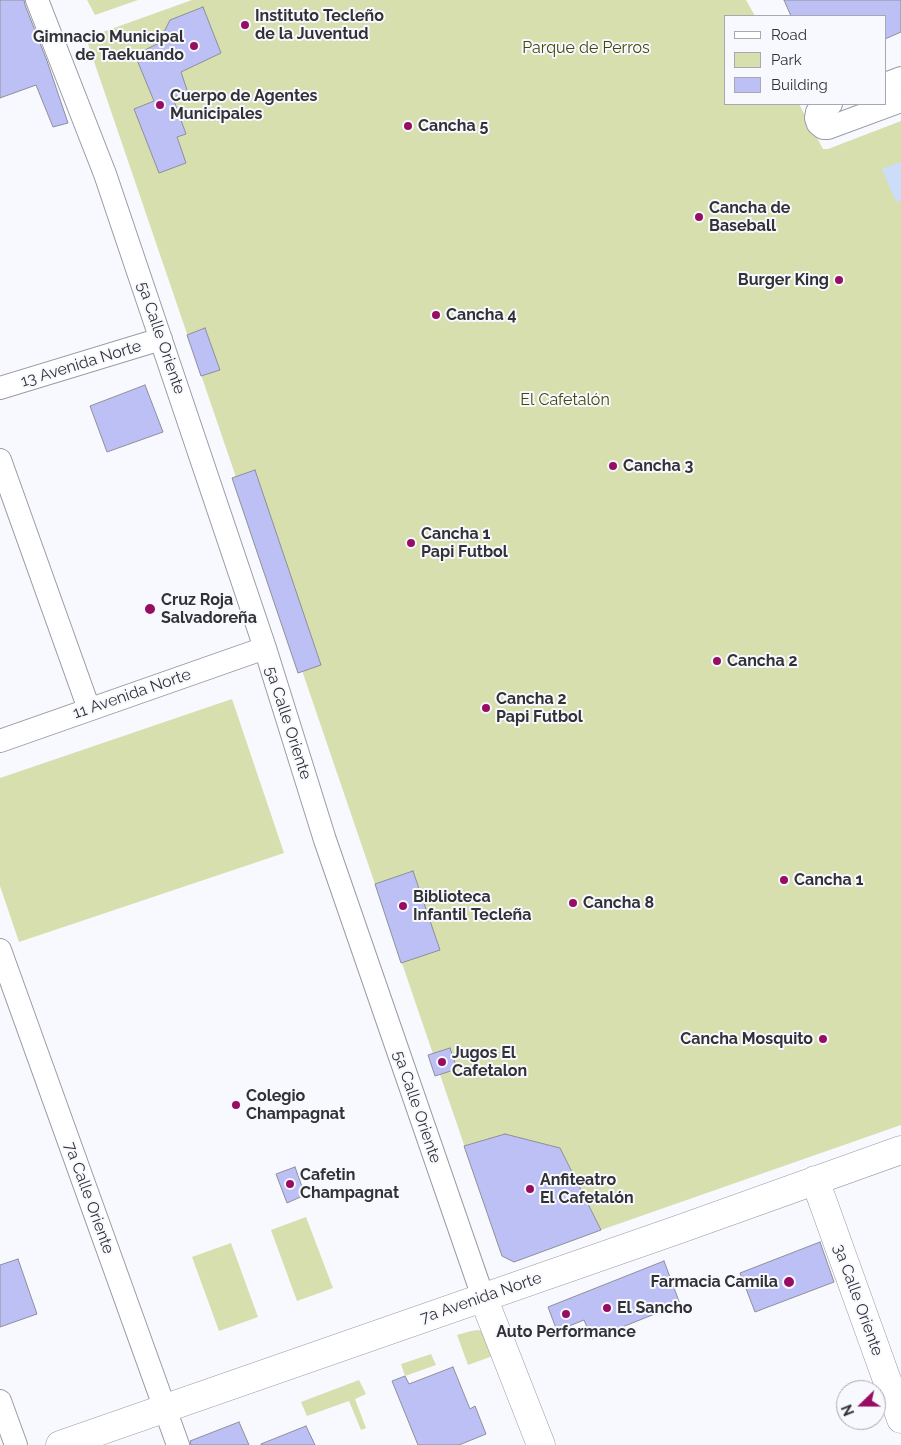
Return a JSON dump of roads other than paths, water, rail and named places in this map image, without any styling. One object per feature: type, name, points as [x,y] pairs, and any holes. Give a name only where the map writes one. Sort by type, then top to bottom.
[{"type":"street","name":"5a Calle Oriente","points":[[36,0],[105,174],[264,648],[325,840],[483,1297],[541,1445]]},
{"type":"street","points":[[886,84],[901,78]]},
{"type":"street","points":[[829,105],[820,108],[817,112],[818,124],[823,128],[828,128],[901,101]]},
{"type":"street","name":"13 Avenida Norte","points":[[0,388],[161,339]]},
{"type":"street","points":[[0,460],[89,709]]},
{"type":"street","name":"11 Avenida Norte","points":[[0,741],[264,648]]},
{"type":"street","name":"7a Calle Oriente","points":[[0,950],[178,1445]]},
{"type":"street","name":"7a Avenida Norte","points":[[60,1445],[901,1150]]},
{"type":"street","name":"3a Calle Oriente","points":[[815,1180],[901,1419]]},
{"type":"street","points":[[0,1401],[16,1445]]},
{"type":"water","points":[[901,162],[901,200],[896,202],[882,169]]},
{"type":"place","name":"Instituto Tecleño de la Juventud","points":[[245,25]]},
{"type":"place","name":"Gimnacio Municipal de Taekuando","points":[[194,46]]},
{"type":"place","name":"Cuerpo de Agentes Municipales","points":[[160,105]]},
{"type":"place","name":"Cancha 5","points":[[408,126]]},
{"type":"place","name":"Cancha de Baseball","points":[[699,217]]},
{"type":"place","name":"Burger King","points":[[839,280]]},
{"type":"place","name":"Cancha 4","points":[[436,315]]},
{"type":"place","name":"Cancha 3","points":[[613,466]]},
{"type":"place","name":"Cancha 1 Papi Futbol","points":[[411,543]]},
{"type":"place","name":"Cruz Roja Salvadoreña","points":[[150,609]]},
{"type":"place","name":"Cancha 2","points":[[717,661]]},
{"type":"place","name":"Cancha 2 Papi Futbol","points":[[486,708]]},
{"type":"place","name":"Cancha 1","points":[[784,880]]},
{"type":"place","name":"Cancha 8","points":[[573,903]]},
{"type":"place","name":"Biblioteca Infantil Tecleña","points":[[403,906]]},
{"type":"place","name":"Cancha Mosquito","points":[[823,1039]]},
{"type":"place","name":"Jugos El Cafetalon","points":[[442,1062]]},
{"type":"place","name":"Colegio Champagnat","points":[[236,1105]]},
{"type":"place","name":"Cafetin Champagnat","points":[[290,1184]]},
{"type":"place","name":"Anfiteatro El Cafetalón","points":[[530,1189]]},
{"type":"place","name":"Farmacia Camila","points":[[789,1282]]},
{"type":"place","name":"El Sancho","points":[[607,1308]]},
{"type":"place","name":"Auto Performance","points":[[566,1314]]},
{"type":"park label","name":"Parque de Perros","points":[[586,48]]},
{"type":"park label","name":"El Cafetalón","points":[[565,400]]}]
